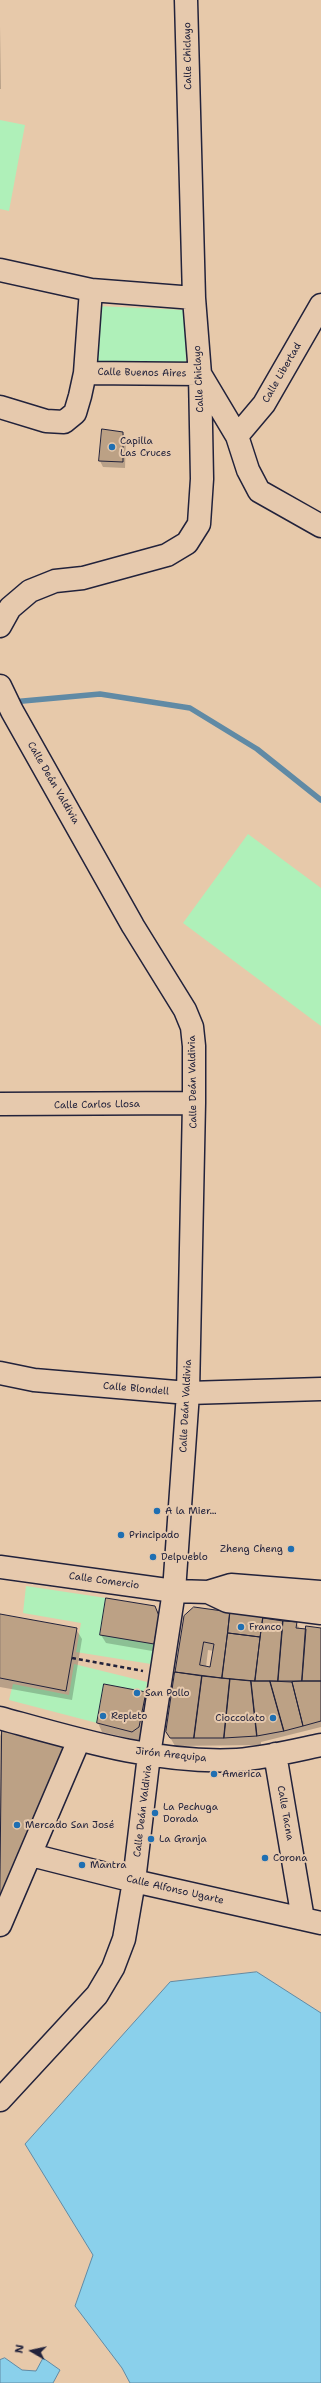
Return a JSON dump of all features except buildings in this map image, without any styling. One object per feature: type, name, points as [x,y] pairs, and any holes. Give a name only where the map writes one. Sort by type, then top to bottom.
[{"type":"street","name":"Calle Chiclayo","points":[[0,626],[10,608],[30,591],[55,582],[82,578],[167,555],[187,543],[199,524],[202,500],[200,374],[194,298],[186,0]]},
{"type":"street","points":[[0,270],[91,290],[194,298]]},
{"type":"street","points":[[0,407],[46,421],[64,422],[75,413],[85,373],[91,290]]},
{"type":"street","name":"Calle Libertad","points":[[237,436],[264,404],[321,305]]},
{"type":"street","name":"Calle Buenos Aires","points":[[85,373],[200,374]]},
{"type":"street","points":[[200,374],[237,436],[248,470],[259,491],[321,526]]},
{"type":"street","name":"Calle Deán Valdivia","points":[[0,686],[133,926],[184,1010],[192,1027],[194,1046],[188,1393],[174,1591],[149,1755],[134,1881],[124,1939],[113,1968],[97,1995],[0,2100]]},
{"type":"street","name":"Calle Carlos Llosa","points":[[0,1104],[194,1104]]},
{"type":"street","name":"Calle Blondell","points":[[0,1373],[34,1380],[188,1393],[321,1389]]},
{"type":"street","name":"Calle Comercio","points":[[0,1566],[174,1591],[208,1592],[231,1585],[321,1592]]},
{"type":"street","name":"Calle Comercio","points":[[208,1592],[227,1602],[321,1613]]},
{"type":"street","name":"Jirón Arequipa","points":[[0,1718],[79,1740],[149,1755],[237,1760],[321,1745]]},
{"type":"street","points":[[0,1923],[31,1855],[79,1740]]},
{"type":"street","name":"Calle Tacna","points":[[275,1754],[312,1921]]},
{"type":"street","name":"Calle Alfonso Ugarte","points":[[31,1855],[134,1881],[312,1921]]},
{"type":"path","points":[[72,1658],[149,1673]]},
{"type":"green space","points":[[0,120],[25,125],[9,211],[0,209]]},
{"type":"green space","points":[[97,306],[185,310],[186,367],[94,366]]},
{"type":"green space","points":[[248,834],[321,888],[321,1026],[183,923]]},
{"type":"green space","points":[[26,1586],[106,1598],[101,1635],[154,1644],[151,1664],[76,1652],[81,1623],[23,1613]]},
{"type":"green space","points":[[74,1664],[147,1682],[146,1692],[105,1685],[97,1723],[9,1700],[13,1684],[69,1695]]},
{"type":"water","points":[[257,1972],[321,2013],[321,2383],[130,2383],[122,2368],[75,2306],[93,2255],[25,2144],[170,1982]]},
{"type":"water","points":[[5,2358],[22,2370],[36,2371],[43,2358],[60,2370],[53,2383],[0,2383],[0,2360]]},
{"type":"waterway","points":[[12,702],[100,694],[190,708],[257,749],[321,800]]},
{"type":"place","name":"Capilla Las Cruces","points":[[112,447]]},
{"type":"place","name":"A la Mier...","points":[[157,1511]]},
{"type":"place","name":"Principado","points":[[121,1535]]},
{"type":"place","name":"Zheng Cheng","points":[[291,1549]]},
{"type":"place","name":"Delpueblo","points":[[153,1557]]},
{"type":"place","name":"Franco","points":[[241,1627]]},
{"type":"place","name":"San Pollo","points":[[137,1693]]},
{"type":"place","name":"Repleto","points":[[103,1716]]},
{"type":"place","name":"Cioccolato","points":[[273,1718]]},
{"type":"place","name":"America","points":[[214,1774]]},
{"type":"place","name":"La Pechuga Dorada","points":[[155,1813]]},
{"type":"place","name":"Mercado San José","points":[[17,1825]]},
{"type":"place","name":"La Granja","points":[[151,1839]]},
{"type":"place","name":"Corona","points":[[265,1858]]},
{"type":"place","name":"Mantra","points":[[82,1865]]}]
